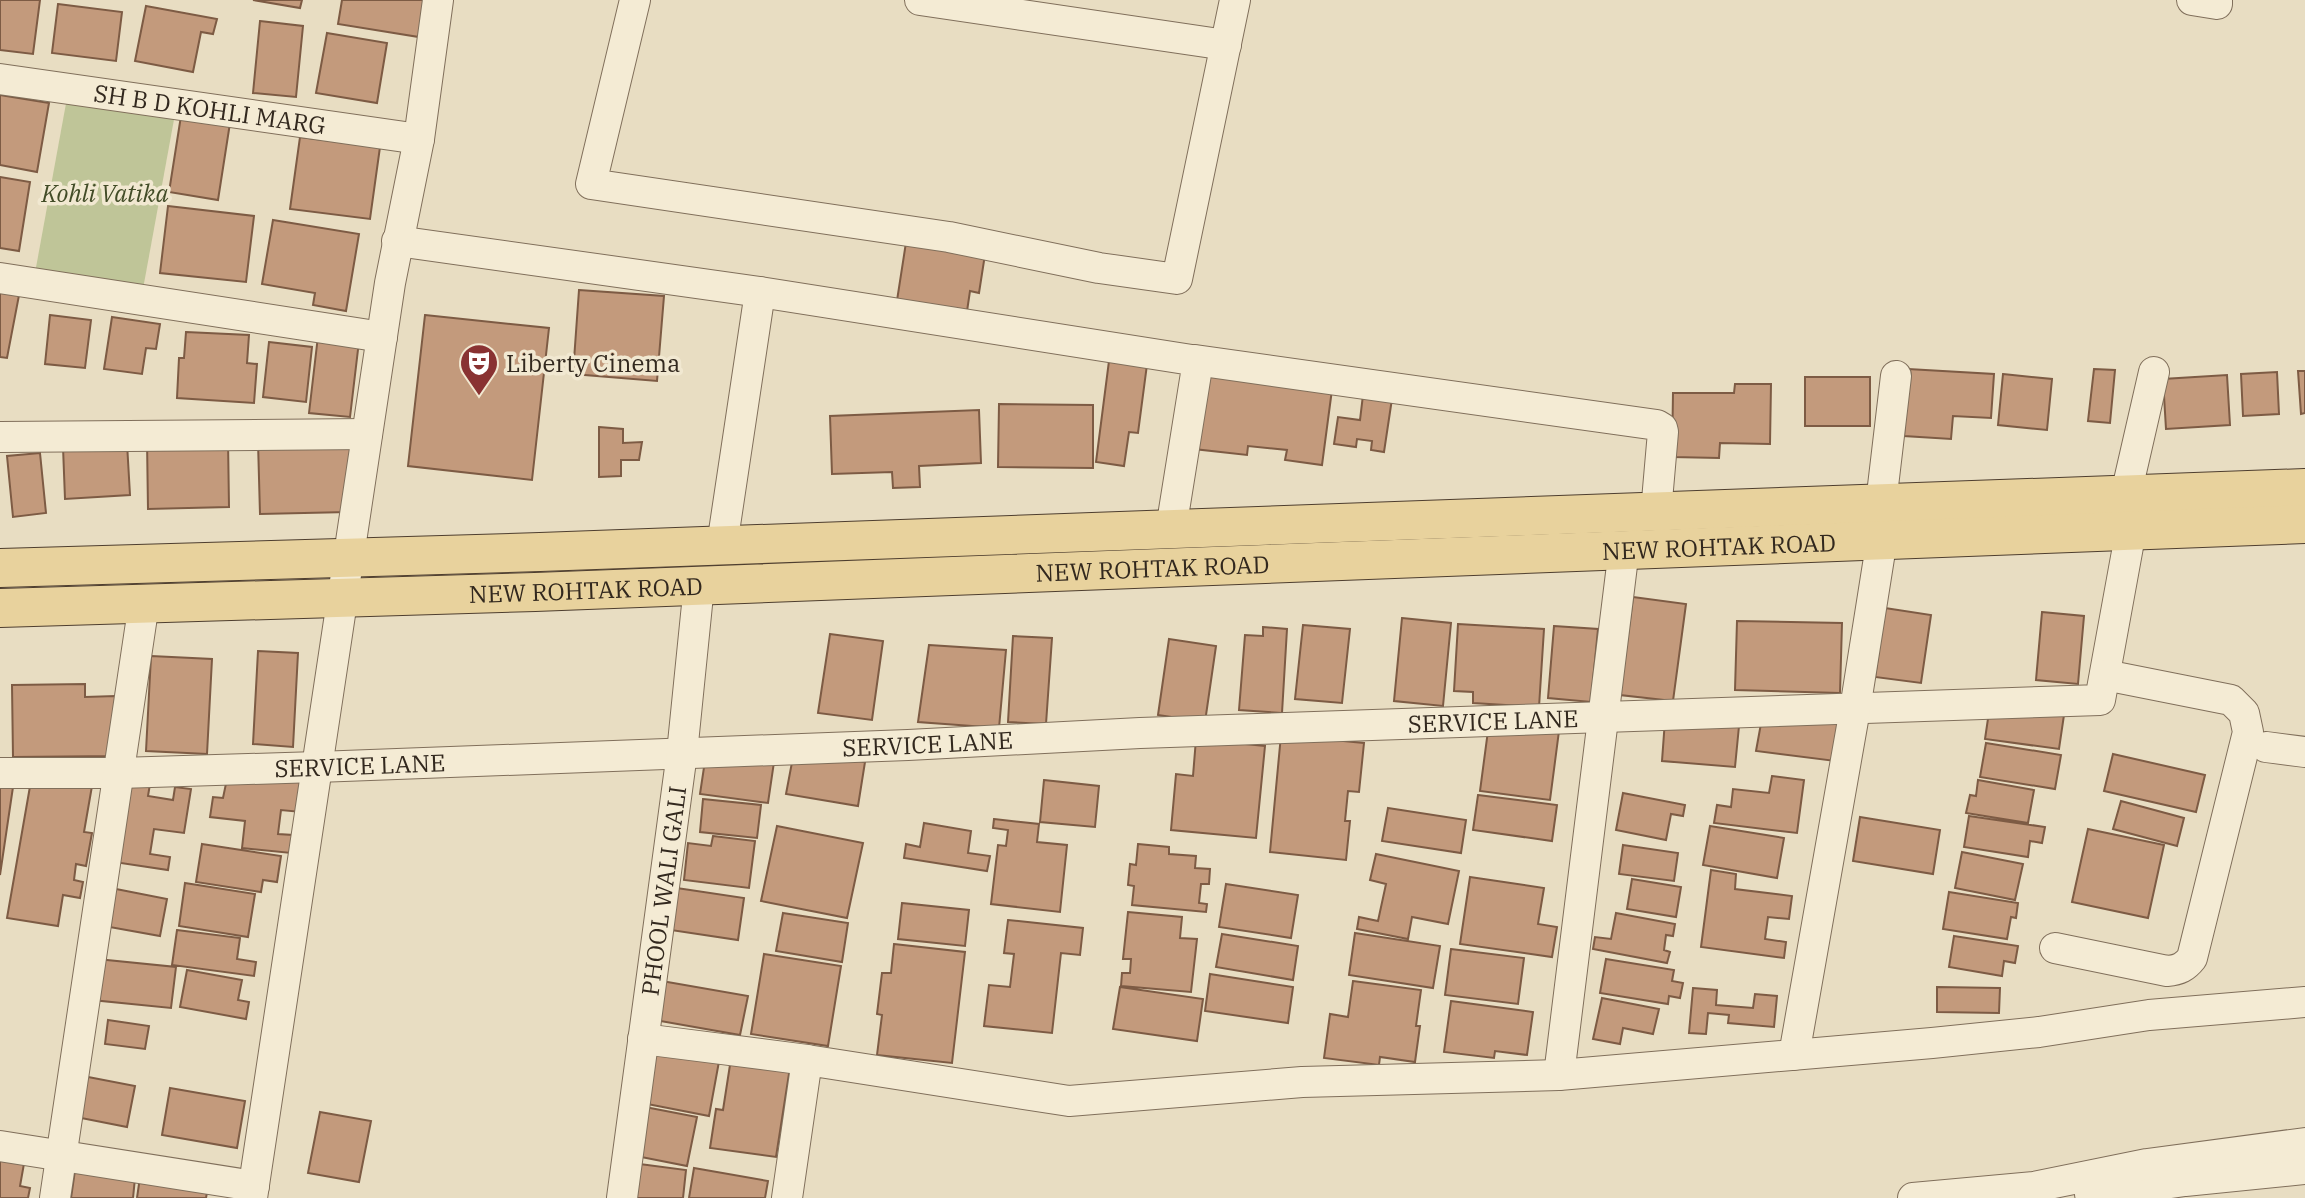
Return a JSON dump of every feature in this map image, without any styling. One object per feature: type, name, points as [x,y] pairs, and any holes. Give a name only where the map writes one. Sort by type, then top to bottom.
[{"type":"main road","name":"NEW ROHTAK ROAD","points":[[0,608],[699,585],[1625,549],[1882,521],[2128,512],[2305,488]]},
{"type":"main road","name":"NEW ROHTAK ROAD","points":[[0,568],[1656,512],[1882,521]]},
{"type":"main road","name":"NEW ROHTAK ROAD","points":[[2128,512],[2305,524]]},
{"type":"street","points":[[0,1146],[253,1192],[382,337],[397,241],[419,139],[438,0]]},
{"type":"street","points":[[635,0],[591,184],[949,237],[1099,268],[1177,279],[1235,0]]},
{"type":"street","points":[[920,0],[1226,45]]},
{"type":"street","points":[[2192,0],[2217,4],[2217,0]]},
{"type":"street","name":"SH B D KOHLI MARG","points":[[0,79],[419,139]]},
{"type":"street","points":[[397,241],[760,292],[1195,360],[1657,425],[1663,432],[1656,512]]},
{"type":"street","points":[[0,278],[382,337]]},
{"type":"street","points":[[723,545],[760,292]]},
{"type":"street","points":[[1171,528],[1198,361],[1195,360]]},
{"type":"street","points":[[2055,948],[2167,971],[2178,970],[2186,965],[2192,958],[2248,732],[2244,713],[2231,700],[2105,675],[2128,512],[2154,372]]},
{"type":"street","points":[[1794,1055],[1855,709],[1882,521],[1896,376]]},
{"type":"street","points":[[0,437],[367,434]]},
{"type":"street","points":[[1559,1075],[1625,549]]},
{"type":"street","name":"PHOOL WALI GALI","points":[[622,1198],[682,753],[699,585]]},
{"type":"street","points":[[55,1198],[144,603]]},
{"type":"street","name":"SERVICE LANE","points":[[0,773],[119,773],[317,767],[1140,733],[2100,700],[2105,675]]},
{"type":"street","points":[[2266,747],[2305,752]]},
{"type":"street","points":[[643,1039],[807,1060],[1069,1101],[1302,1082],[1559,1075],[1794,1055],[2039,1031],[2174,1012],[2305,1002]]},
{"type":"street","points":[[788,1198],[807,1060]]},
{"type":"street","points":[[1913,1198],[2034,1187],[2147,1164],[2305,1143]]},
{"type":"street","points":[[2063,1198],[2185,1181],[2305,1169]]},
{"type":"green space","name":"Kohli Vatika","points":[[67,98],[175,114],[143,289],[35,273]]},
{"type":"building","points":[[0,0],[40,0],[33,54],[0,50]]},
{"type":"building","points":[[253,0],[302,0],[300,8]]},
{"type":"building","points":[[342,0],[432,0],[425,38],[338,24]]},
{"type":"building","points":[[58,4],[122,12],[116,61],[52,53]]},
{"type":"building","points":[[146,6],[217,19],[213,34],[201,32],[193,72],[135,61]]},
{"type":"building","points":[[260,21],[303,26],[296,97],[253,93]]},
{"type":"building","points":[[327,33],[387,43],[377,103],[316,93]]},
{"type":"building","points":[[0,95],[49,103],[37,172],[0,165]]},
{"type":"building","points":[[181,116],[230,123],[218,200],[169,192]]},
{"type":"building","points":[[300,137],[380,147],[370,219],[290,209]]},
{"type":"building","points":[[0,177],[30,182],[19,251],[0,248]]},
{"type":"building","points":[[168,206],[254,216],[246,282],[160,273]]},
{"type":"building","points":[[273,220],[359,234],[346,311],[313,305],[315,293],[262,284]]},
{"type":"building","points":[[907,236],[986,248],[979,293],[970,291],[966,318],[896,307]]},
{"type":"building","points":[[0,286],[20,290],[7,358],[0,357]]},
{"type":"building","points":[[579,290],[664,296],[657,381],[573,374]]},
{"type":"building","points":[[50,315],[91,320],[85,368],[45,364]]},
{"type":"building","name":"Liberty Cinema","points":[[425,315],[549,328],[532,480],[408,466]]},
{"type":"building","points":[[112,317],[160,324],[156,349],[146,348],[142,374],[104,369]]},
{"type":"building","points":[[186,332],[249,335],[247,363],[257,364],[254,403],[177,398],[179,358],[184,358]]},
{"type":"building","points":[[318,336],[359,341],[350,417],[309,413]]},
{"type":"building","points":[[269,342],[312,347],[306,402],[263,397]]},
{"type":"building","points":[[1110,353],[1148,357],[1138,433],[1129,432],[1124,466],[1096,462]]},
{"type":"building","points":[[1204,366],[1333,382],[1322,465],[1285,460],[1287,450],[1248,446],[1247,455],[1194,449]]},
{"type":"building","points":[[1908,369],[1994,374],[1991,418],[1953,416],[1951,439],[1904,436]]},
{"type":"building","points":[[2094,369],[2115,370],[2110,423],[2088,421]]},
{"type":"building","points":[[2298,371],[2305,371],[2305,413],[2301,414]]},
{"type":"building","points":[[2277,372],[2279,414],[2243,416],[2241,374]]},
{"type":"building","points":[[2003,374],[2052,379],[2047,430],[1998,425]]},
{"type":"building","points":[[2227,375],[2230,425],[2166,429],[2163,379]]},
{"type":"building","points":[[1805,377],[1870,377],[1870,426],[1805,426]]},
{"type":"building","points":[[1735,384],[1771,384],[1770,444],[1720,443],[1719,458],[1672,457],[1673,393],[1734,393]]},
{"type":"building","points":[[1393,392],[1384,452],[1371,450],[1372,441],[1357,439],[1356,447],[1334,444],[1338,417],[1360,420],[1363,395]]},
{"type":"building","points":[[999,404],[1093,405],[1093,468],[998,467]]},
{"type":"building","points":[[979,410],[981,463],[919,466],[920,487],[893,488],[892,472],[832,474],[830,416]]},
{"type":"building","points":[[599,427],[623,429],[623,443],[642,442],[639,460],[621,460],[621,476],[599,477]]},
{"type":"building","points":[[360,438],[348,512],[260,514],[258,442]]},
{"type":"building","points":[[228,439],[229,507],[148,509],[147,440]]},
{"type":"building","points":[[127,443],[130,495],[65,499],[63,447]]},
{"type":"building","points":[[40,453],[46,513],[13,517],[7,456]]},
{"type":"building","points":[[1633,597],[1686,604],[1673,701],[1620,695]]},
{"type":"building","points":[[1885,608],[1931,615],[1921,683],[1875,677]]},
{"type":"building","points":[[2042,612],[2084,616],[2078,684],[2036,680]]},
{"type":"building","points":[[1402,618],[1451,623],[1443,706],[1394,701]]},
{"type":"building","points":[[1737,621],[1842,623],[1840,693],[1735,690]]},
{"type":"building","points":[[1458,624],[1544,629],[1539,707],[1473,703],[1473,692],[1454,691]]},
{"type":"building","points":[[1303,625],[1350,629],[1342,703],[1295,699]]},
{"type":"building","points":[[1554,626],[1598,629],[1591,702],[1548,698]]},
{"type":"building","points":[[1263,627],[1287,629],[1282,713],[1239,710],[1245,635],[1263,636]]},
{"type":"building","points":[[830,634],[883,641],[872,720],[818,713]]},
{"type":"building","points":[[1013,636],[1052,638],[1046,724],[1008,722]]},
{"type":"building","points":[[1169,639],[1216,646],[1205,722],[1158,715]]},
{"type":"building","points":[[929,645],[1006,650],[999,728],[918,722]]},
{"type":"building","points":[[258,651],[298,653],[293,747],[253,744]]},
{"type":"building","points":[[151,656],[212,659],[207,754],[146,751]]},
{"type":"building","points":[[85,684],[85,697],[115,696],[115,756],[13,757],[12,685]]},
{"type":"building","points":[[1990,705],[2064,715],[2059,749],[1985,739]]},
{"type":"building","points":[[1762,718],[1838,721],[1835,761],[1756,751]]},
{"type":"building","points":[[1665,720],[1739,726],[1735,767],[1662,761]]},
{"type":"building","points":[[1489,723],[1559,731],[1550,800],[1480,791]]},
{"type":"building","points":[[1281,735],[1364,743],[1359,792],[1348,791],[1345,821],[1350,821],[1346,860],[1270,852]]},
{"type":"building","points":[[1196,739],[1265,746],[1256,838],[1171,830],[1176,774],[1193,776]]},
{"type":"building","points":[[1986,743],[2061,755],[2055,789],[1980,777]]},
{"type":"building","points":[[706,754],[774,762],[768,803],[700,794]]},
{"type":"building","points":[[820,754],[865,762],[858,806],[786,794],[793,757]]},
{"type":"building","points":[[2113,754],[2205,775],[2196,812],[2104,791]]},
{"type":"building","points":[[228,774],[305,778],[301,812],[281,810],[278,834],[293,835],[291,853],[242,848],[245,821],[210,817],[213,797],[223,798]]},
{"type":"building","points":[[32,775],[92,786],[84,832],[92,833],[86,866],[76,864],[74,880],[83,882],[80,898],[63,895],[58,926],[7,918]]},
{"type":"building","points":[[1772,776],[1804,780],[1797,833],[1714,823],[1717,805],[1731,807],[1733,789],[1769,793]]},
{"type":"building","points":[[126,780],[150,784],[148,796],[173,800],[175,787],[191,789],[184,833],[154,829],[150,854],[170,857],[168,870],[114,862]]},
{"type":"building","points":[[1044,780],[1099,786],[1095,827],[1040,822]]},
{"type":"building","points":[[1978,780],[2034,790],[2028,823],[1966,813],[1970,795],[1976,796]]},
{"type":"building","points":[[0,785],[13,787],[0,875]]},
{"type":"building","points":[[1623,793],[1685,805],[1683,816],[1671,814],[1666,840],[1616,830]]},
{"type":"building","points":[[1478,795],[1557,805],[1552,841],[1473,830]]},
{"type":"building","points":[[703,799],[761,805],[757,838],[700,832]]},
{"type":"building","points":[[2121,801],[2184,818],[2177,846],[2113,829]]},
{"type":"building","points":[[1388,808],[1466,820],[1461,853],[1382,841]]},
{"type":"building","points":[[1969,816],[2045,827],[2042,843],[2030,841],[2028,857],[1964,847]]},
{"type":"building","points":[[1860,817],[1940,830],[1933,874],[1853,861]]},
{"type":"building","points":[[994,819],[1039,824],[1037,842],[1067,845],[1060,912],[991,904],[998,845],[1006,846],[1008,830],[993,828]]},
{"type":"building","points":[[924,823],[971,831],[968,853],[990,856],[987,871],[904,858],[906,844],[920,847]]},
{"type":"building","points":[[777,826],[863,843],[847,918],[761,901]]},
{"type":"building","points":[[1710,826],[1784,838],[1777,878],[1703,865]]},
{"type":"building","points":[[2088,829],[2164,845],[2148,918],[2072,902]]},
{"type":"building","points":[[713,836],[755,841],[749,888],[684,880],[688,843],[711,846]]},
{"type":"building","points":[[202,844],[281,856],[277,882],[263,880],[261,892],[196,882]]},
{"type":"building","points":[[1138,844],[1169,847],[1169,854],[1196,856],[1195,868],[1210,869],[1209,884],[1201,884],[1199,903],[1207,904],[1206,912],[1132,905],[1134,886],[1128,885],[1130,864],[1136,865]]},
{"type":"building","points":[[1623,845],[1678,853],[1674,881],[1619,874]]},
{"type":"building","points":[[1962,852],[2023,864],[2015,900],[1955,888]]},
{"type":"building","points":[[1376,854],[1459,871],[1448,924],[1412,917],[1408,939],[1357,929],[1359,917],[1378,921],[1386,884],[1370,880]]},
{"type":"building","points":[[1711,870],[1736,874],[1735,889],[1792,896],[1789,919],[1768,917],[1765,939],[1786,942],[1784,958],[1701,947]]},
{"type":"building","points":[[1470,877],[1544,888],[1538,924],[1557,927],[1552,957],[1460,944]]},
{"type":"building","points":[[1632,879],[1681,887],[1676,917],[1627,909]]},
{"type":"building","points":[[185,883],[255,894],[248,937],[179,926]]},
{"type":"building","points":[[1226,884],[1298,895],[1291,938],[1219,927]]},
{"type":"building","points":[[670,887],[744,898],[738,940],[664,929]]},
{"type":"building","points":[[111,888],[167,899],[160,936],[104,926]]},
{"type":"building","points":[[1949,892],[2018,903],[2016,918],[2011,917],[2007,939],[1943,929]]},
{"type":"building","points":[[902,903],[969,910],[965,946],[898,939]]},
{"type":"building","points":[[1128,912],[1182,917],[1180,938],[1197,939],[1191,992],[1121,986],[1122,973],[1130,973],[1131,959],[1123,959]]},
{"type":"building","points":[[783,913],[848,923],[842,962],[776,951]]},
{"type":"building","points":[[1616,913],[1675,924],[1673,936],[1666,935],[1664,950],[1670,952],[1667,963],[1593,949],[1595,937],[1611,939]]},
{"type":"building","points":[[1008,920],[1083,928],[1080,955],[1061,953],[1052,1033],[984,1026],[989,985],[1010,987],[1014,954],[1004,953]]},
{"type":"building","points":[[177,930],[240,938],[237,959],[256,962],[254,976],[172,965]]},
{"type":"building","points":[[1355,933],[1440,946],[1433,988],[1349,975]]},
{"type":"building","points":[[1222,934],[1298,946],[1293,980],[1216,967]]},
{"type":"building","points":[[1954,936],[2018,946],[2015,963],[2004,961],[2002,976],[1949,967]]},
{"type":"building","points":[[894,944],[965,952],[952,1063],[877,1055],[882,1015],[877,1014],[882,973],[891,973]]},
{"type":"building","points":[[1451,949],[1524,958],[1518,1004],[1445,995]]},
{"type":"building","points":[[764,954],[841,966],[828,1046],[751,1034]]},
{"type":"building","points":[[97,959],[176,967],[171,1008],[92,1000]]},
{"type":"building","points":[[1606,959],[1674,970],[1672,981],[1683,983],[1680,998],[1669,996],[1668,1004],[1600,993]]},
{"type":"building","points":[[187,970],[242,980],[238,1000],[249,1002],[246,1019],[180,1007]]},
{"type":"building","points":[[1210,974],[1293,987],[1288,1023],[1205,1011]]},
{"type":"building","points":[[656,980],[748,996],[740,1035],[649,1019]]},
{"type":"building","points":[[1353,981],[1421,990],[1415,1062],[1380,1057],[1379,1065],[1324,1058],[1330,1014],[1348,1017]]},
{"type":"building","points":[[1120,987],[1203,999],[1197,1041],[1113,1029]]},
{"type":"building","points":[[1937,987],[2000,988],[1999,1013],[1937,1012]]},
{"type":"building","points":[[1693,988],[1717,990],[1716,1005],[1753,1008],[1755,994],[1777,996],[1774,1027],[1728,1023],[1729,1015],[1708,1013],[1706,1034],[1689,1033]]},
{"type":"building","points":[[1602,998],[1659,1009],[1653,1034],[1623,1028],[1620,1044],[1593,1039]]},
{"type":"building","points":[[1451,1001],[1533,1012],[1527,1055],[1495,1051],[1494,1058],[1444,1052]]},
{"type":"building","points":[[108,1020],[149,1026],[145,1049],[105,1044]]},
{"type":"building","points":[[648,1044],[720,1056],[709,1116],[637,1102]]},
{"type":"building","points":[[732,1052],[791,1061],[776,1157],[710,1148],[716,1109],[723,1110]]},
{"type":"building","points":[[83,1076],[135,1086],[127,1127],[76,1117]]},
{"type":"building","points":[[170,1088],[245,1101],[237,1148],[162,1135]]},
{"type":"building","points":[[640,1106],[697,1117],[687,1166],[631,1155]]},
{"type":"building","points":[[320,1112],[371,1121],[359,1182],[308,1173]]},
{"type":"building","points":[[0,1153],[25,1158],[20,1186],[30,1188],[28,1198],[0,1198]]},
{"type":"building","points":[[632,1163],[686,1170],[683,1198],[628,1198]]},
{"type":"building","points":[[694,1168],[768,1181],[765,1198],[689,1198]]},
{"type":"building","points":[[75,1170],[135,1178],[133,1198],[71,1198]]},
{"type":"building","points":[[140,1177],[208,1187],[206,1198],[137,1198]]},
{"type":"place","name":"Liberty Cinema","points":[[479,397]]}]
